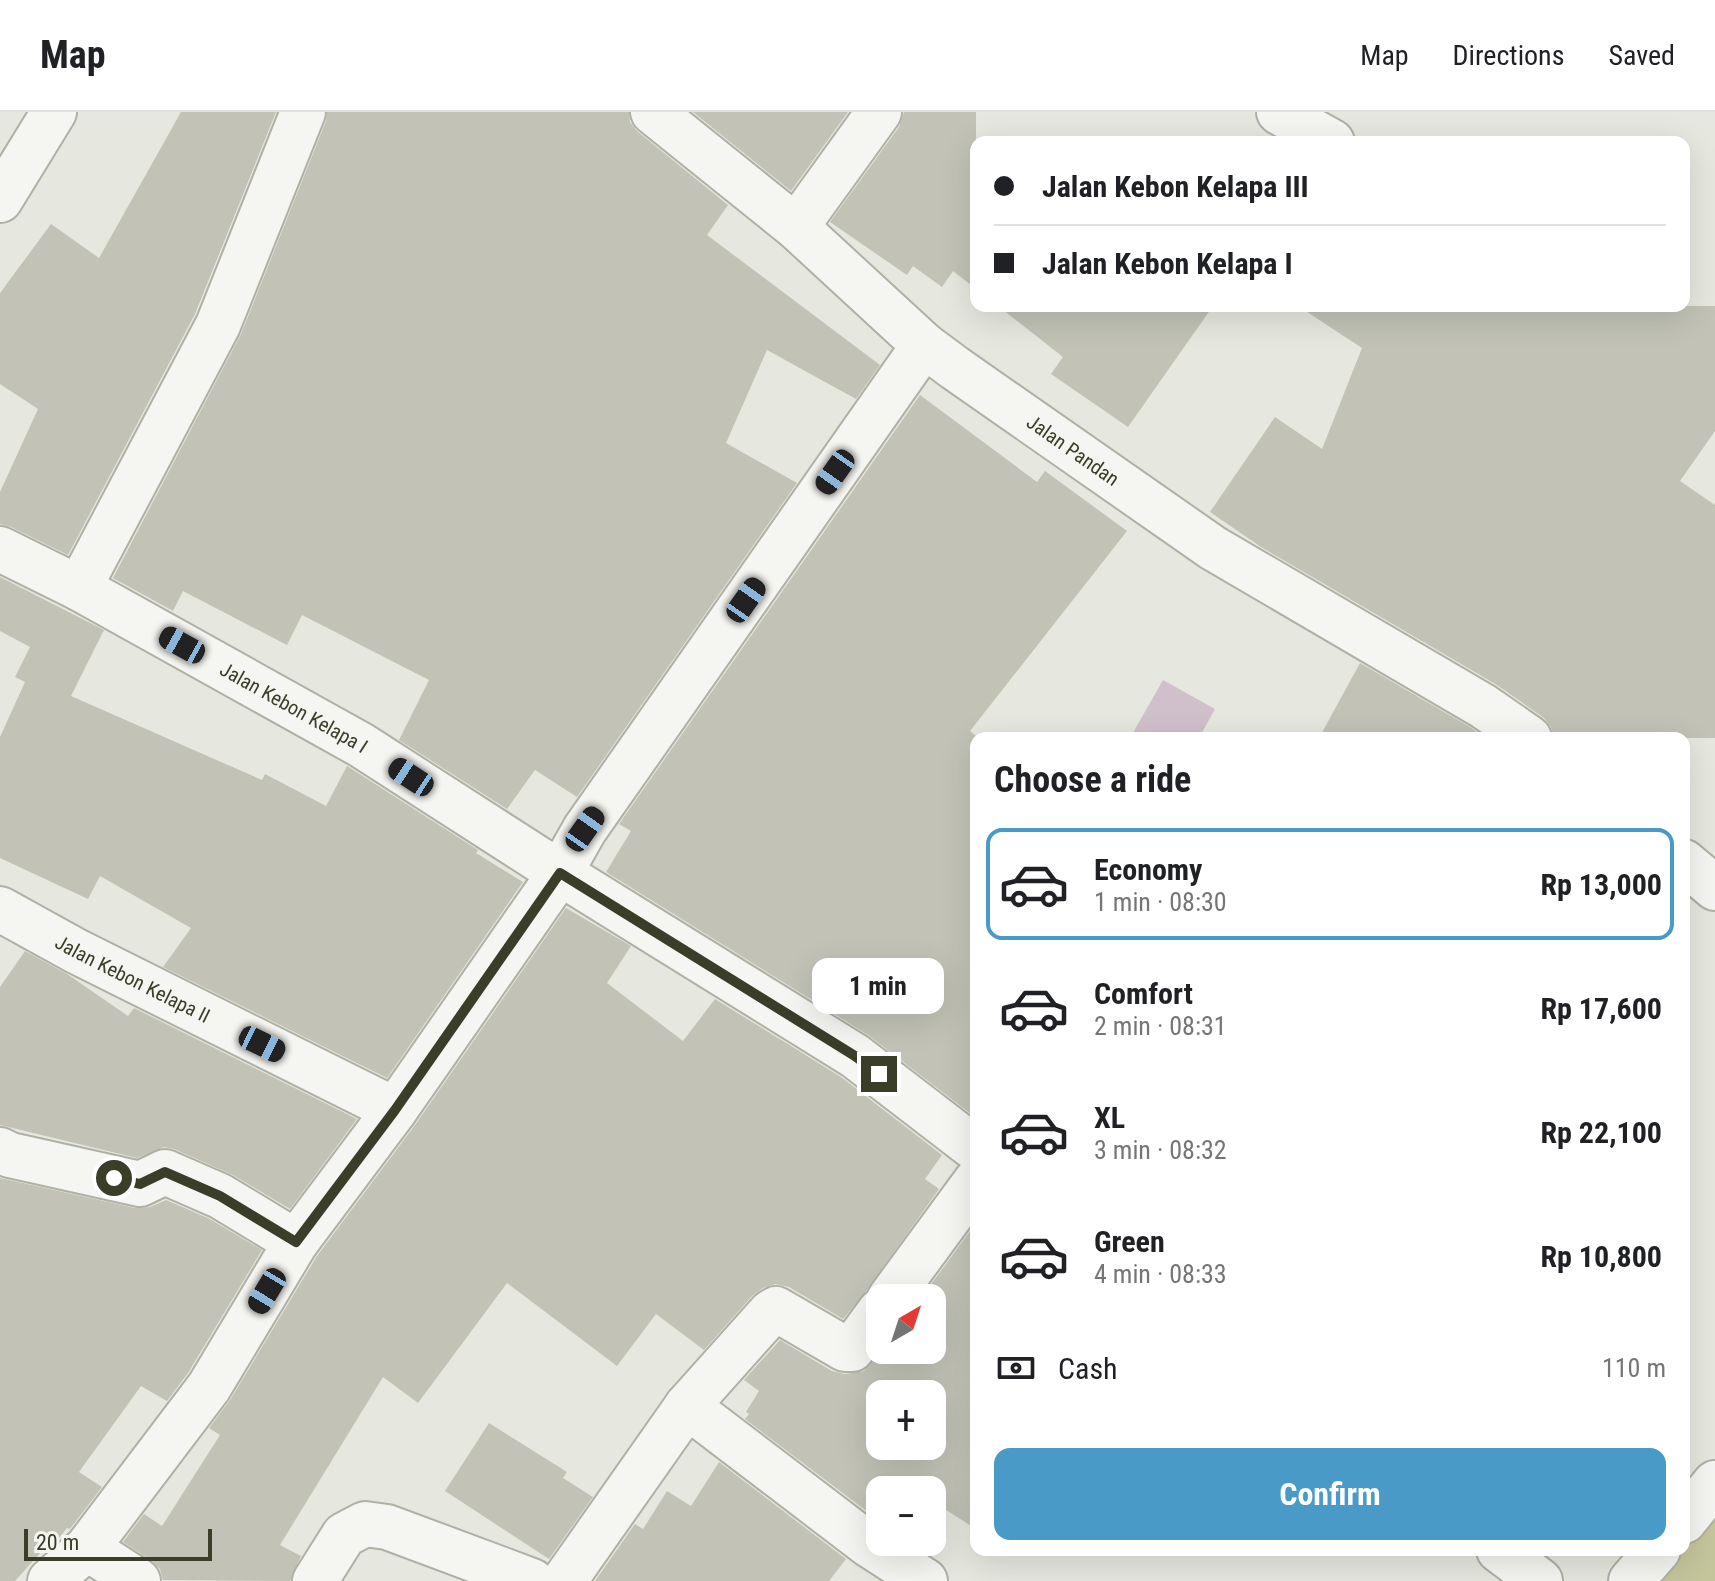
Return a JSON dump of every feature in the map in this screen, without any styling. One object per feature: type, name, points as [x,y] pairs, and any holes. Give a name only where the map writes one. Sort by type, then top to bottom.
[{"type":"street","points":[[0,200],[54,112]]},
{"type":"street","points":[[79,588],[218,325],[303,112]]},
{"type":"street","name":"Jalan Pandan","points":[[653,112],[796,227],[924,345],[1213,548],[1483,706],[1520,732]]},
{"type":"street","points":[[796,227],[879,112]]},
{"type":"street","points":[[1279,112],[1321,136]]},
{"type":"street","points":[[50,1581],[87,1548],[209,1387],[296,1242],[395,1110],[560,873],[585,829],[924,345]]},
{"type":"street","name":"Jalan Kebon Kelapa I","points":[[0,549],[79,588],[361,745],[855,1056],[970,1144]]},
{"type":"street","points":[[1690,867],[1715,888]]},
{"type":"street","name":"Jalan Kebon Kelapa II","points":[[0,909],[76,951],[395,1110]]},
{"type":"street","points":[[0,1150],[10,1155],[140,1184],[165,1172],[220,1196],[296,1242]]},
{"type":"street","points":[[900,1284],[970,1189]]},
{"type":"street","points":[[564,1581],[687,1406],[776,1309],[845,1349],[852,1349],[866,1330]]},
{"type":"street","points":[[687,1406],[868,1544],[925,1581]]},
{"type":"street","points":[[1690,1514],[1715,1483]]},
{"type":"street","points":[[315,1581],[344,1535],[365,1524],[387,1527],[532,1581]]},
{"type":"street","points":[[87,1548],[138,1581]]},
{"type":"street","points":[[1507,1556],[1540,1581]]},
{"type":"street","points":[[1631,1581],[1653,1556]]},
{"type":"shaded area","points":[[1163,680],[1215,709],[1202,732],[1133,732]]},
{"type":"building","points":[[181,112],[276,112],[195,314],[68,555],[0,524],[0,492],[38,409],[0,384],[0,293],[51,224],[99,258]]},
{"type":"building","points":[[327,112],[629,112],[630,122],[637,131],[728,205],[707,235],[880,365],[856,399],[767,350],[726,443],[797,483],[577,797],[535,770],[507,809],[399,740],[429,680],[302,615],[287,645],[183,591],[173,611],[113,578],[241,334]]},
{"type":"building","points":[[693,112],[848,112],[791,191]]},
{"type":"building","points":[[904,112],[976,112],[976,136],[970,136],[970,284],[953,271],[942,287],[913,266],[907,275],[830,222],[899,127]]},
{"type":"building","points":[[1690,306],[1715,306],[1715,431],[1680,481],[1715,505],[1715,738],[1690,738],[1690,732],[1552,732],[1544,718],[1497,685],[1261,547],[1210,512],[1275,417],[1322,449],[1362,348],[1307,312],[1690,312]]},
{"type":"building","points":[[1006,312],[1209,312],[1128,427],[1051,374],[1063,357]]},
{"type":"building","points":[[920,395],[1037,482],[1045,471],[1127,531],[970,731],[970,1113],[868,1035],[606,872],[631,831],[619,824]]},
{"type":"building","points":[[0,577],[104,630],[71,696],[262,780],[265,774],[326,806],[347,766],[523,882],[387,1078],[163,967],[191,928],[100,876],[88,899],[0,858],[0,737],[25,682],[15,677],[30,647],[0,631]]},
{"type":"building","points":[[1360,663],[1477,732],[1322,732]]},
{"type":"building","points":[[566,908],[631,946],[607,983],[683,1041],[715,999],[841,1077],[942,1155],[925,1179],[939,1189],[843,1319],[789,1287],[775,1284],[753,1295],[704,1350],[656,1314],[617,1366],[507,1283],[418,1403],[383,1377],[280,1545],[301,1556],[290,1581],[163,1580],[160,1569],[152,1561],[123,1542],[144,1514],[162,1526],[220,1435],[209,1428],[230,1400],[317,1256],[415,1125]]},
{"type":"building","points":[[25,951],[67,974],[128,1016],[134,1008],[357,1119],[290,1209],[233,1175],[174,1149],[164,1147],[137,1158],[0,1125],[0,987]]},
{"type":"building","points":[[0,1178],[135,1208],[150,1207],[166,1200],[208,1218],[262,1250],[188,1373],[167,1401],[141,1386],[79,1472],[102,1487],[70,1529],[67,1528],[44,1553],[41,1552],[15,1581],[0,1581]]},
{"type":"building","points":[[970,1231],[970,1525],[946,1510],[946,1476],[866,1476],[866,1511],[745,1419],[759,1391],[744,1380],[780,1340],[832,1371],[845,1374],[864,1371],[870,1364],[946,1364],[946,1284],[931,1284]]},
{"type":"building","points":[[489,1423],[567,1472],[563,1478],[593,1497],[549,1559],[445,1491]]},
{"type":"building","points":[[719,1462],[846,1559],[829,1581],[595,1581],[635,1524],[643,1529],[667,1491],[691,1506]]},
{"type":"waterway","points":[[1712,1581],[1715,1576]]},
{"type":"route","points":[[114,1178],[140,1184],[165,1172],[220,1196],[296,1242],[395,1110],[560,873],[855,1056],[879,1074]]}]
